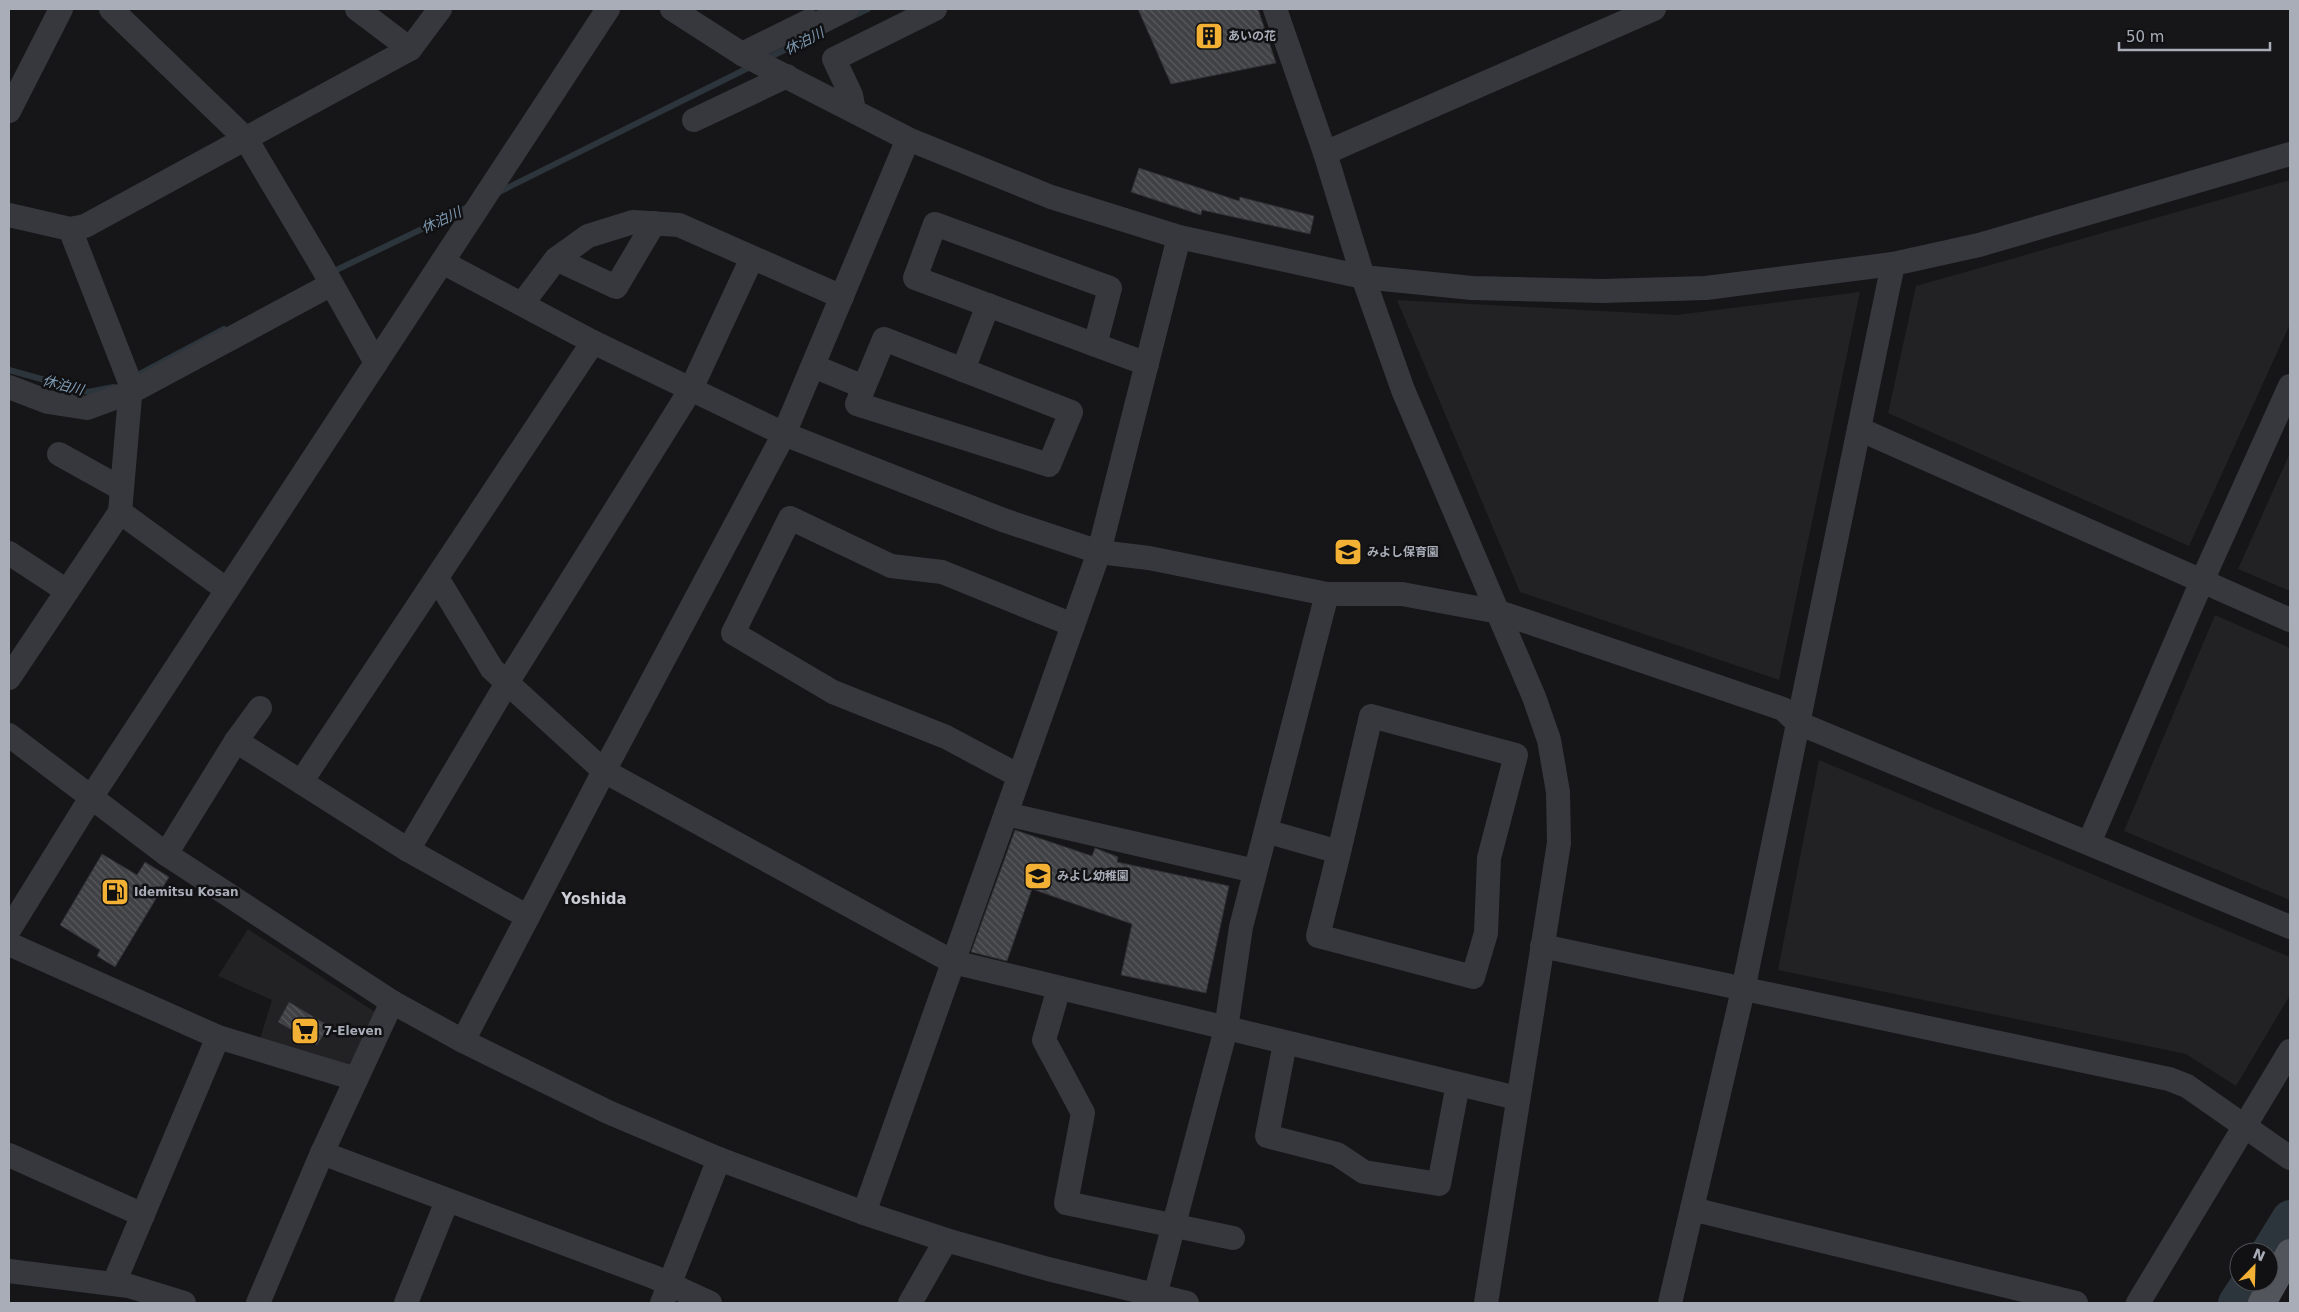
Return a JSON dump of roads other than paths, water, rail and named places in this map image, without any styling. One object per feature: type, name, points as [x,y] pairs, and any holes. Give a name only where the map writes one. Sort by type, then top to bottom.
[{"type":"main road","points":[[2262,1303],[2290,1253]]},
{"type":"street","points":[[9,111],[61,9]]},
{"type":"street","points":[[111,9],[246,139],[376,363]]},
{"type":"street","points":[[357,9],[410,49]]},
{"type":"street","points":[[9,215],[70,229],[85,226],[410,49],[440,9]]},
{"type":"street","points":[[9,930],[92,796],[608,9]]},
{"type":"street","points":[[672,9],[748,56],[908,139],[1051,197],[1179,238],[1363,277],[1472,288],[1602,291],[1706,288],[1893,264],[1979,245],[2290,154]]},
{"type":"street","points":[[748,56],[810,21],[815,24],[847,9]]},
{"type":"street","points":[[854,111],[852,95],[834,59],[935,9]]},
{"type":"street","points":[[1275,9],[1325,153],[1363,277],[1403,390],[1499,612],[1549,740],[1558,792],[1559,843],[1486,1303]]},
{"type":"street","points":[[1325,153],[1654,9]]},
{"type":"street","points":[[694,120],[782,74]]},
{"type":"street","points":[[463,1041],[604,771],[784,434],[908,139]]},
{"type":"street","points":[[522,304],[556,259],[588,236],[633,222],[679,225],[842,297]]},
{"type":"street","points":[[556,259],[616,287],[654,223]]},
{"type":"street","points":[[1095,345],[1110,288],[934,224],[915,278],[1095,345],[1147,364]]},
{"type":"street","points":[[9,678],[67,591],[121,500],[131,389],[123,362],[70,229]]},
{"type":"street","points":[[864,1213],[1099,552],[1179,238]]},
{"type":"street","points":[[408,850],[507,683],[691,389],[752,258]]},
{"type":"street","points":[[442,262],[594,342],[784,434],[1003,520],[1099,552],[1149,558],[1327,594],[1402,594],[1499,612],[1783,709],[1798,723],[2290,927]]},
{"type":"street","points":[[1670,1303],[1743,990],[1893,264]]},
{"type":"street","points":[[9,387],[48,402],[87,408],[131,389],[325,275]]},
{"type":"street","points":[[963,370],[988,305]]},
{"type":"street","points":[[884,339],[1071,412],[1049,465],[857,404],[864,387],[884,339]]},
{"type":"street","points":[[301,782],[594,342]]},
{"type":"street","points":[[813,366],[864,387]]},
{"type":"street","points":[[2088,843],[2202,581],[2290,386]]},
{"type":"street","points":[[1859,428],[2290,620]]},
{"type":"street","points":[[59,454],[121,500],[227,590]]},
{"type":"street","points":[[1019,776],[946,737],[834,692],[733,633],[790,518],[891,566],[942,572],[1073,625]]},
{"type":"street","points":[[9,553],[67,591]]},
{"type":"street","points":[[437,578],[492,669],[604,771],[953,962],[1518,1098]]},
{"type":"street","points":[[1154,1300],[1226,1029],[1241,926],[1327,594]]},
{"type":"street","points":[[166,854],[236,741],[260,708]]},
{"type":"street","points":[[1371,716],[1516,755],[1490,858],[1486,933],[1473,977],[1318,936],[1339,852],[1371,716]]},
{"type":"street","points":[[9,735],[92,796],[166,854],[392,1002],[463,1041],[608,1112],[719,1159],[864,1213],[946,1240],[1154,1300],[1187,1303]]},
{"type":"street","points":[[236,741],[408,850],[528,917]]},
{"type":"street","points":[[1006,814],[1255,871]]},
{"type":"street","points":[[1266,831],[1339,852]]},
{"type":"street","points":[[9,944],[218,1037],[356,1079]]},
{"type":"street","points":[[1542,946],[2169,1079],[2187,1086],[2290,1158]]},
{"type":"street","points":[[1059,988],[1044,1040],[1083,1113],[1066,1203],[1173,1227],[1234,1238]]},
{"type":"street","points":[[258,1303],[322,1154],[392,1002]]},
{"type":"street","points":[[114,1284],[218,1037]]},
{"type":"street","points":[[1285,1043],[1267,1136],[1337,1154],[1364,1172],[1439,1184],[1458,1084]]},
{"type":"street","points":[[2138,1303],[2290,1052]]},
{"type":"street","points":[[322,1154],[448,1200],[666,1294],[710,1303]]},
{"type":"street","points":[[9,1155],[142,1215]]},
{"type":"street","points":[[666,1294],[719,1159]]},
{"type":"street","points":[[406,1303],[448,1200]]},
{"type":"street","points":[[1692,1209],[2076,1303]]},
{"type":"street","points":[[910,1303],[946,1240]]},
{"type":"street","points":[[9,1271],[129,1286],[184,1303]]},
{"type":"waterway","name":"休泊川","points":[[851,17],[868,9]]},
{"type":"waterway","name":"休泊川","points":[[766,59],[819,33]]},
{"type":"waterway","name":"休泊川","points":[[497,193],[752,66]]},
{"type":"waterway","name":"休泊川","points":[[330,273],[470,206]]},
{"type":"waterway","name":"休泊川","points":[[134,377],[224,329]]},
{"type":"waterway","name":"休泊川","points":[[9,370],[88,392],[114,387]]},
{"type":"waterway","points":[[2275,1242],[2290,1218]]},
{"type":"waterway","points":[[2236,1303],[2243,1292]]},
{"type":"place","name":"あいの花","points":[[1209,36]]},
{"type":"place","name":"みよし保育園","points":[[1348,552]]},
{"type":"place","name":"みよし幼稚園","points":[[1038,876]]},
{"type":"place","name":"Idemitsu Kosan","points":[[115,892]]},
{"type":"place","name":"7-Eleven","points":[[305,1031]]},
{"type":"district","name":"Yoshida","points":[[594,899]]}]
